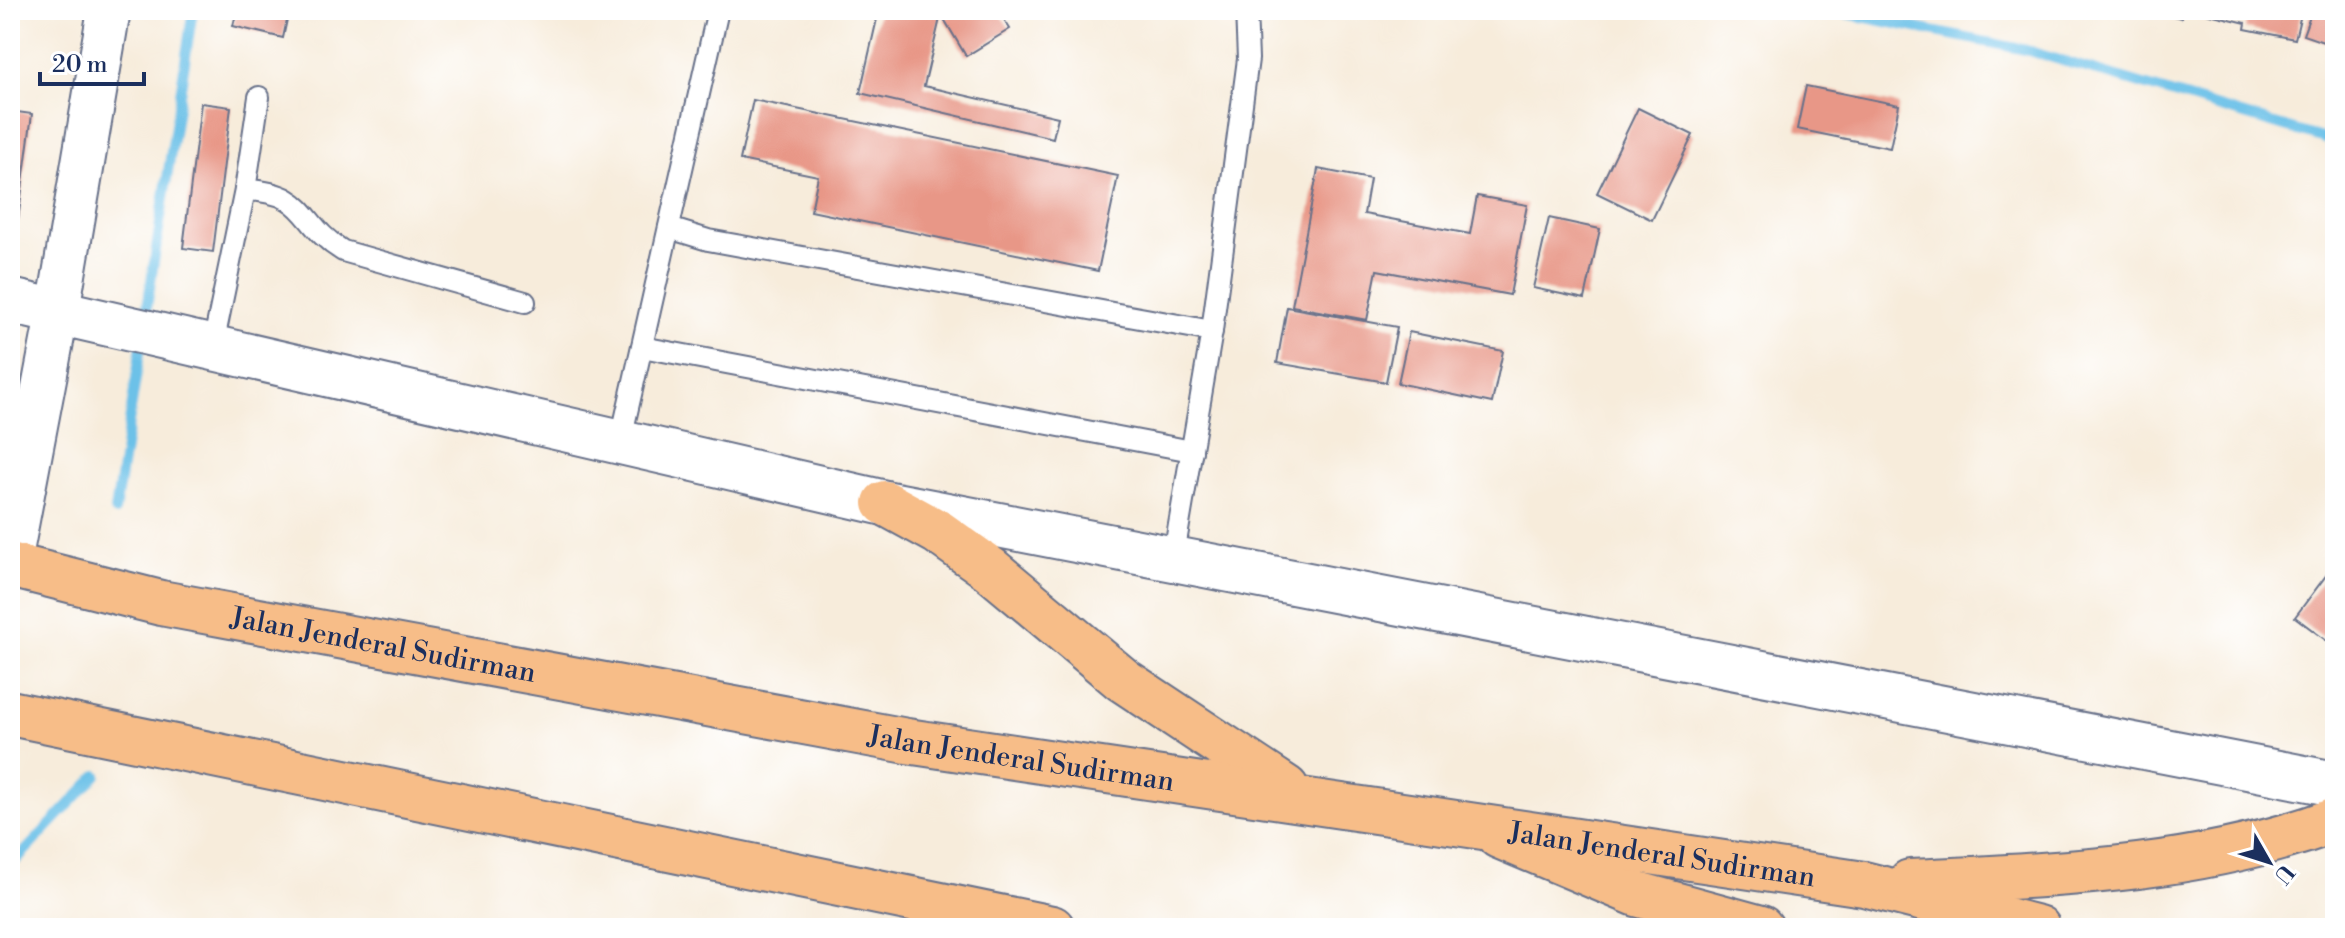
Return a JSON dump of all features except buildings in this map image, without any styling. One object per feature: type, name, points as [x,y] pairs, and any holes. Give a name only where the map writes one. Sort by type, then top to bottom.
[{"type":"main road","points":[[885,503],[938,532],[990,569],[1123,680],[1303,798]]},
{"type":"main road","name":"Jalan Jenderal Sudirman","points":[[10,564],[161,603],[891,738],[1864,884],[2038,928]]},
{"type":"main road","points":[[10,713],[1052,928]]},
{"type":"main road","points":[[1864,884],[2021,877],[2149,865],[2279,841],[2335,820]]},
{"type":"main road","points":[[1471,824],[1637,894],[1761,928]]},
{"type":"street","points":[[10,564],[58,310],[109,10]]},
{"type":"street","points":[[10,301],[885,503],[2335,784]]},
{"type":"lane","points":[[620,443],[718,10]]},
{"type":"lane","points":[[1173,560],[1212,331],[1248,59],[1246,10]]},
{"type":"lane","points":[[192,344],[245,190],[259,97]]},
{"type":"lane","points":[[245,190],[264,191],[295,201],[321,235],[343,251],[525,302]]},
{"type":"lane","points":[[669,228],[708,240],[1212,331]]},
{"type":"lane","points":[[642,347],[1192,451]]},
{"type":"waterway","points":[[145,320],[193,10]]},
{"type":"waterway","points":[[1827,10],[2026,50],[2335,142]]},
{"type":"waterway","points":[[115,511],[142,340]]},
{"type":"waterway","points":[[10,867],[97,775]]}]
